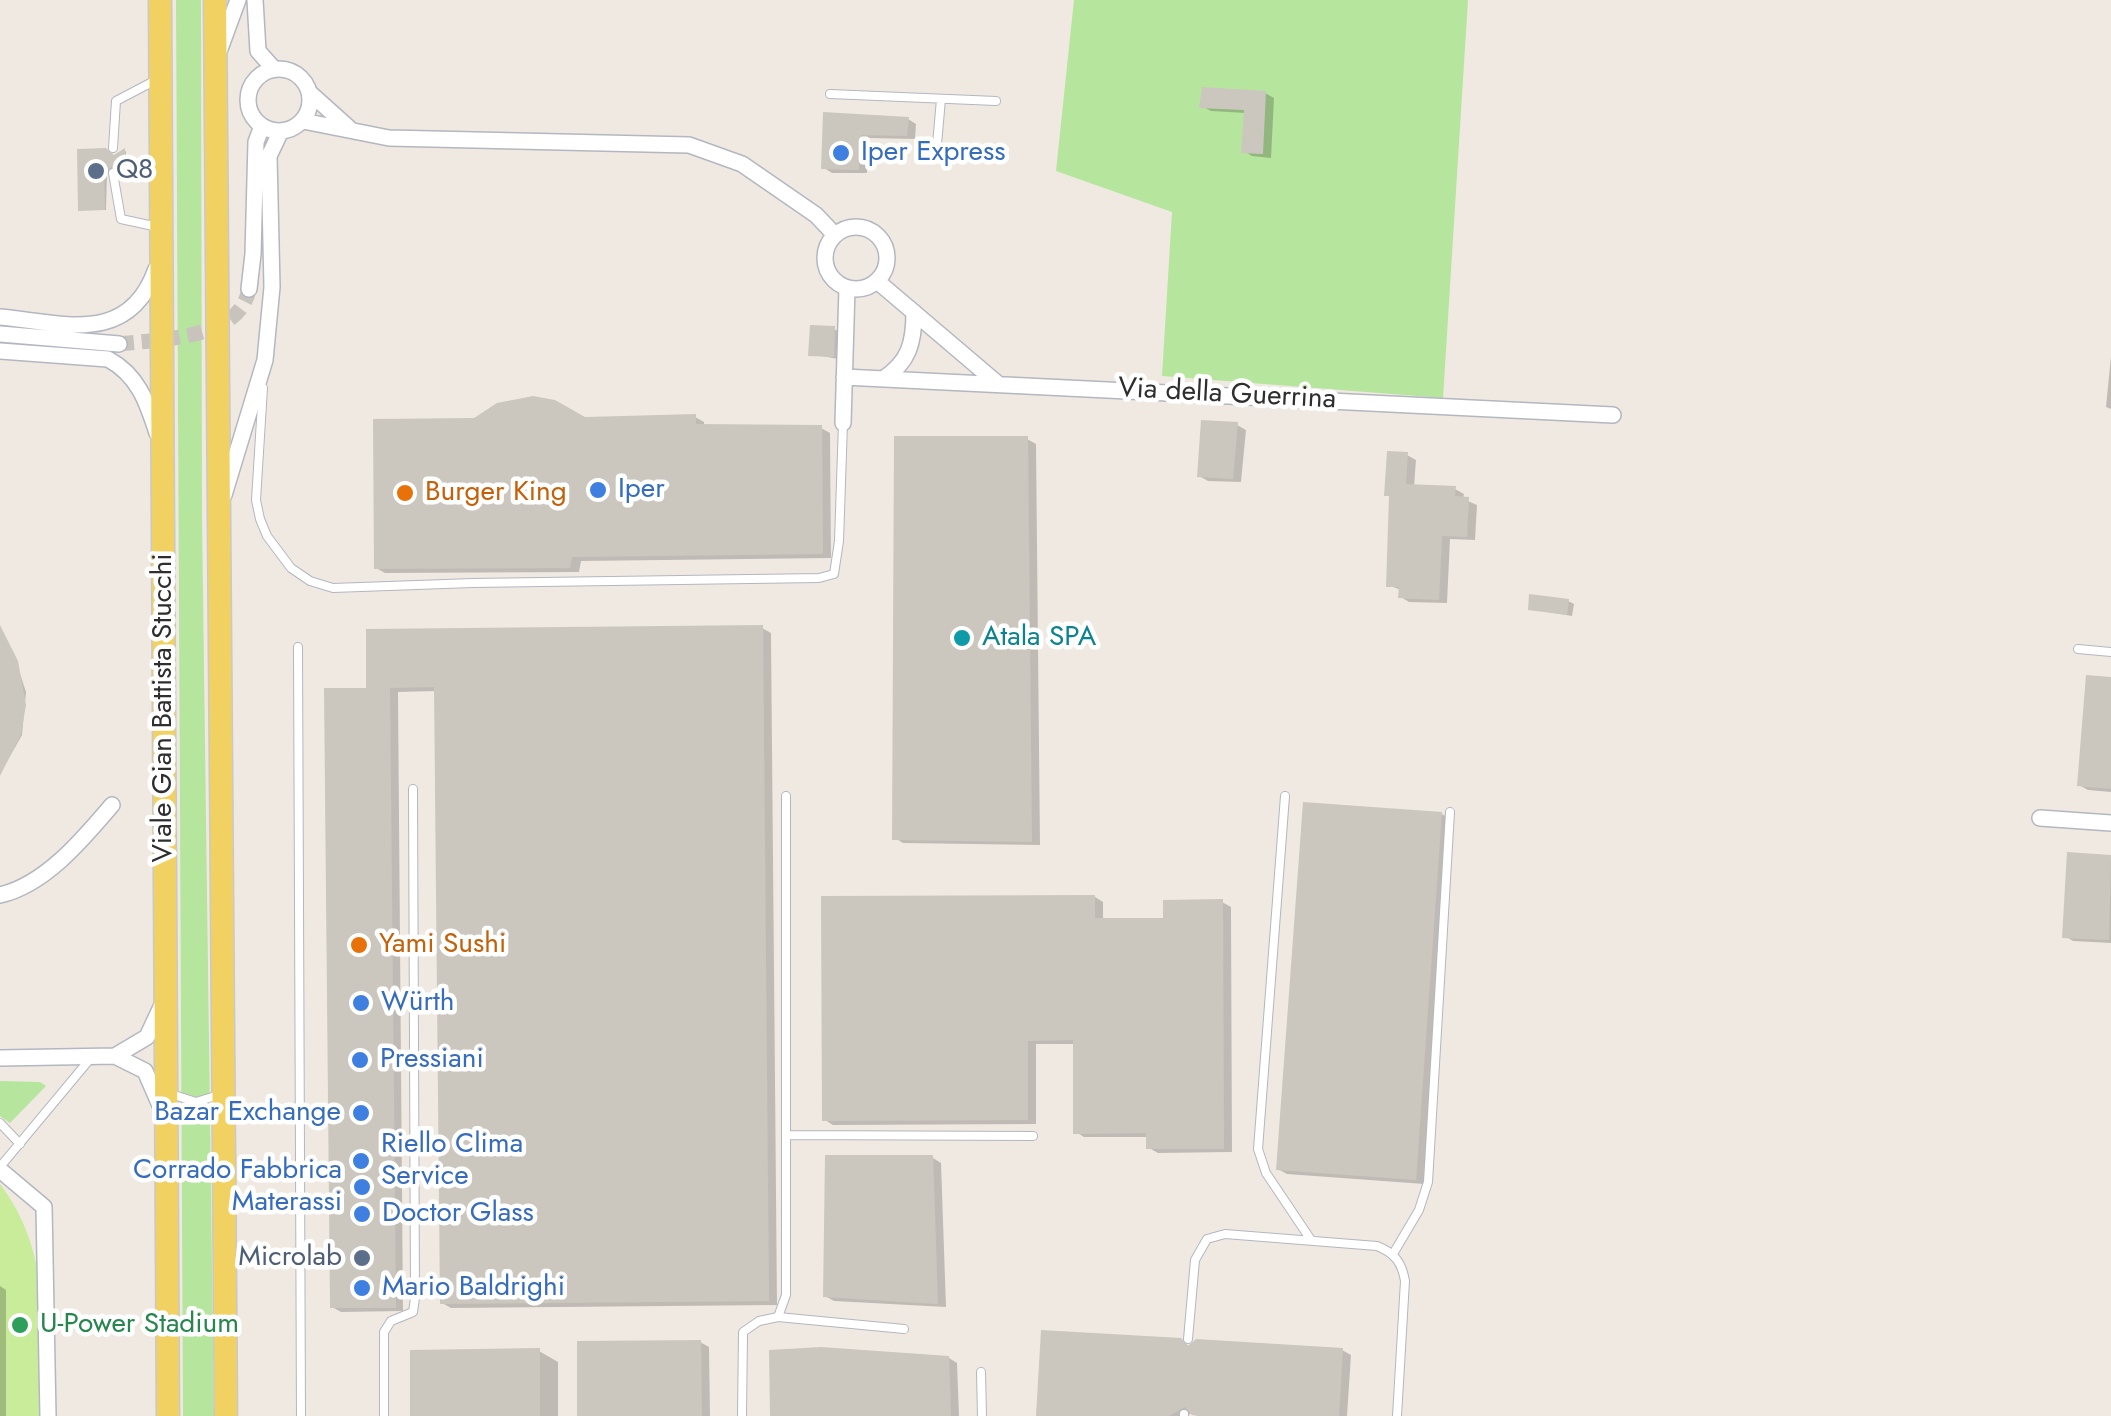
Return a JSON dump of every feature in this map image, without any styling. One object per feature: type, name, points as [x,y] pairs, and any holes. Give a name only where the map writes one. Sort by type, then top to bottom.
[{"type":"main road","name":"Viale Gian Battista Stucchi","points":[[160,0],[168,1416]]},
{"type":"main road","name":"Viale Gian Battista Stucchi","points":[[215,0],[226,1416]]},
{"type":"street","points":[[215,62],[238,0]]},
{"type":"street","points":[[255,0],[258,52],[274,69]]},
{"type":"street","points":[[220,509],[265,360],[272,287],[269,156],[281,131],[302,121],[310,108],[307,84],[294,72],[274,69],[264,72],[250,88],[249,110],[262,126],[281,131]]},
{"type":"street","points":[[310,93],[349,128]]},
{"type":"street","points":[[302,121],[389,138],[689,145],[742,164],[816,215],[835,235]]},
{"type":"street","points":[[248,289],[253,254],[256,142],[262,126]]},
{"type":"street","points":[[858,227],[880,238],[887,255],[877,281],[868,287],[847,288],[838,284],[826,269],[826,250],[835,235],[858,227]]},
{"type":"street","points":[[0,316],[96,326],[120,318],[150,285],[160,239]]},
{"type":"street","points":[[877,281],[998,382]]},
{"type":"street","points":[[842,423],[847,288]]},
{"type":"street","points":[[882,379],[898,369],[909,354],[914,312]]},
{"type":"street","points":[[0,334],[120,344]]},
{"type":"street","points":[[0,351],[108,358],[124,367],[145,398],[162,448]]},
{"type":"street","name":"Via della Guerrina","points":[[844,377],[1613,416]]},
{"type":"street","points":[[0,895],[16,892],[59,861],[112,805]]},
{"type":"street","points":[[2040,818],[2111,823]]},
{"type":"street","points":[[116,1056],[147,1037],[166,996]]},
{"type":"street","points":[[0,1058],[116,1056],[145,1072],[167,1117]]},
{"type":"street","points":[[0,1168],[44,1207],[48,1416]]},
{"type":"lane","points":[[113,148],[116,100],[160,78]]},
{"type":"lane","points":[[830,94],[996,101]]},
{"type":"lane","points":[[936,156],[940,99]]},
{"type":"lane","points":[[113,172],[121,220],[160,239]]},
{"type":"lane","points":[[265,360],[256,500],[260,519],[292,568],[310,581],[333,588],[818,578],[834,574],[839,542],[842,423]]},
{"type":"lane","points":[[298,647],[301,1416]]},
{"type":"lane","points":[[2078,649],[2111,652]]},
{"type":"lane","points":[[384,1416],[384,1332],[392,1321],[413,1312],[415,1298],[413,789]]},
{"type":"lane","points":[[778,1317],[786,1295],[786,796]]},
{"type":"lane","points":[[1285,796],[1258,1149],[1266,1173],[1310,1240]]},
{"type":"lane","points":[[1394,1254],[1419,1210],[1428,1182],[1450,812]]},
{"type":"lane","points":[[0,1168],[92,1056]]},
{"type":"lane","points":[[167,1092],[180,1100],[196,1102],[224,1092]]},
{"type":"lane","points":[[0,1123],[20,1144]]},
{"type":"lane","points":[[787,1134],[1033,1136]]},
{"type":"lane","points":[[1188,1339],[1195,1260],[1207,1239],[1225,1234],[1378,1246],[1394,1254],[1403,1268],[1405,1282],[1397,1416]]},
{"type":"lane","points":[[742,1416],[743,1332],[759,1321],[778,1317],[904,1330]]},
{"type":"lane","points":[[982,1372],[982,1416]]},
{"type":"green space","points":[[176,0],[201,0],[202,519],[214,1416],[183,1416]]},
{"type":"green space","points":[[1074,0],[1468,0],[1443,398],[1162,376],[1172,212],[1056,171]]},
{"type":"green space","points":[[0,1081],[40,1082],[46,1086],[10,1123],[0,1116]]},
{"type":"green space","name":"U-Power Stadium","points":[[0,1184],[17,1211],[37,1266],[42,1324],[39,1416],[0,1416]]},
{"type":"building","points":[[1202,87],[1266,91],[1263,154],[1241,153],[1244,110],[1199,108]]},
{"type":"building","name":"Iper Express","points":[[823,112],[909,117],[907,136],[861,135],[859,170],[821,169]]},
{"type":"building","points":[[106,148],[114,155],[125,148],[125,172],[113,166],[104,173],[105,210],[78,211],[77,149]]},
{"type":"building","points":[[810,325],[835,326],[834,357],[808,356]]},
{"type":"building","name":"Iper","points":[[533,396],[555,400],[585,417],[696,414],[696,424],[822,425],[823,554],[572,557],[570,568],[374,569],[373,419],[474,418],[497,403]]},
{"type":"building","points":[[1201,420],[1238,422],[1233,479],[1197,477]]},
{"type":"building","name":"Atala SPA","points":[[894,436],[1028,436],[1032,842],[892,840]]},
{"type":"building","points":[[1387,451],[1408,452],[1406,484],[1456,486],[1455,496],[1469,497],[1467,537],[1442,536],[1439,600],[1398,598],[1399,587],[1386,587]]},
{"type":"building","points":[[1529,594],[1569,599],[1567,615],[1528,610]]},
{"type":"building","points":[[0,625],[18,661],[26,705],[21,734],[0,776]]},
{"type":"building","points":[[763,625],[769,1301],[440,1304],[434,687],[390,688],[396,1308],[330,1308],[324,688],[366,688],[366,629]]},
{"type":"building","points":[[2086,675],[2111,677],[2111,789],[2077,786]]},
{"type":"building","points":[[1303,802],[1442,812],[1416,1180],[1276,1170]]},
{"type":"building","points":[[2067,852],[2111,855],[2109,940],[2062,938]]},
{"type":"building","points":[[1095,895],[1095,918],[1163,918],[1163,900],[1223,899],[1224,1149],[1146,1149],[1146,1133],[1073,1134],[1073,1040],[1028,1041],[1028,1120],[822,1121],[821,896]]},
{"type":"building","points":[[825,1155],[933,1155],[938,1304],[823,1297]]},
{"type":"building","points":[[1041,1330],[1181,1338],[1188,1346],[1196,1339],[1343,1348],[1339,1416],[1198,1416],[1185,1407],[1169,1416],[1036,1416]]},
{"type":"building","points":[[701,1340],[702,1416],[577,1416],[577,1341]]},
{"type":"building","points":[[821,1347],[949,1356],[951,1416],[770,1416],[769,1350]]},
{"type":"building","points":[[540,1348],[540,1416],[410,1416],[410,1350]]},
{"type":"tunnel","points":[[119,344],[176,338],[215,327],[243,306],[249,289]]},
{"type":"place","name":"Iper Express","points":[[841,153]]},
{"type":"place","name":"Q8","points":[[96,171]]},
{"type":"place","name":"Iper","points":[[598,490]]},
{"type":"place","name":"Burger King","points":[[405,493]]},
{"type":"place","name":"Atala SPA","points":[[962,638]]},
{"type":"place","name":"Yami Sushi","points":[[359,945]]},
{"type":"place","name":"Würth","points":[[361,1003]]},
{"type":"place","name":"Pressiani","points":[[360,1060]]},
{"type":"place","name":"Bazar Exchange","points":[[361,1113]]},
{"type":"place","name":"Riello Clima Service","points":[[361,1161]]},
{"type":"place","name":"Corrado Fabbrica Materassi","points":[[362,1187]]},
{"type":"place","name":"Doctor Glass","points":[[362,1214]]},
{"type":"place","name":"Microlab","points":[[362,1258]]},
{"type":"place","name":"Mario Baldrighi","points":[[362,1288]]},
{"type":"place","name":"U-Power Stadium","points":[[20,1325]]}]
